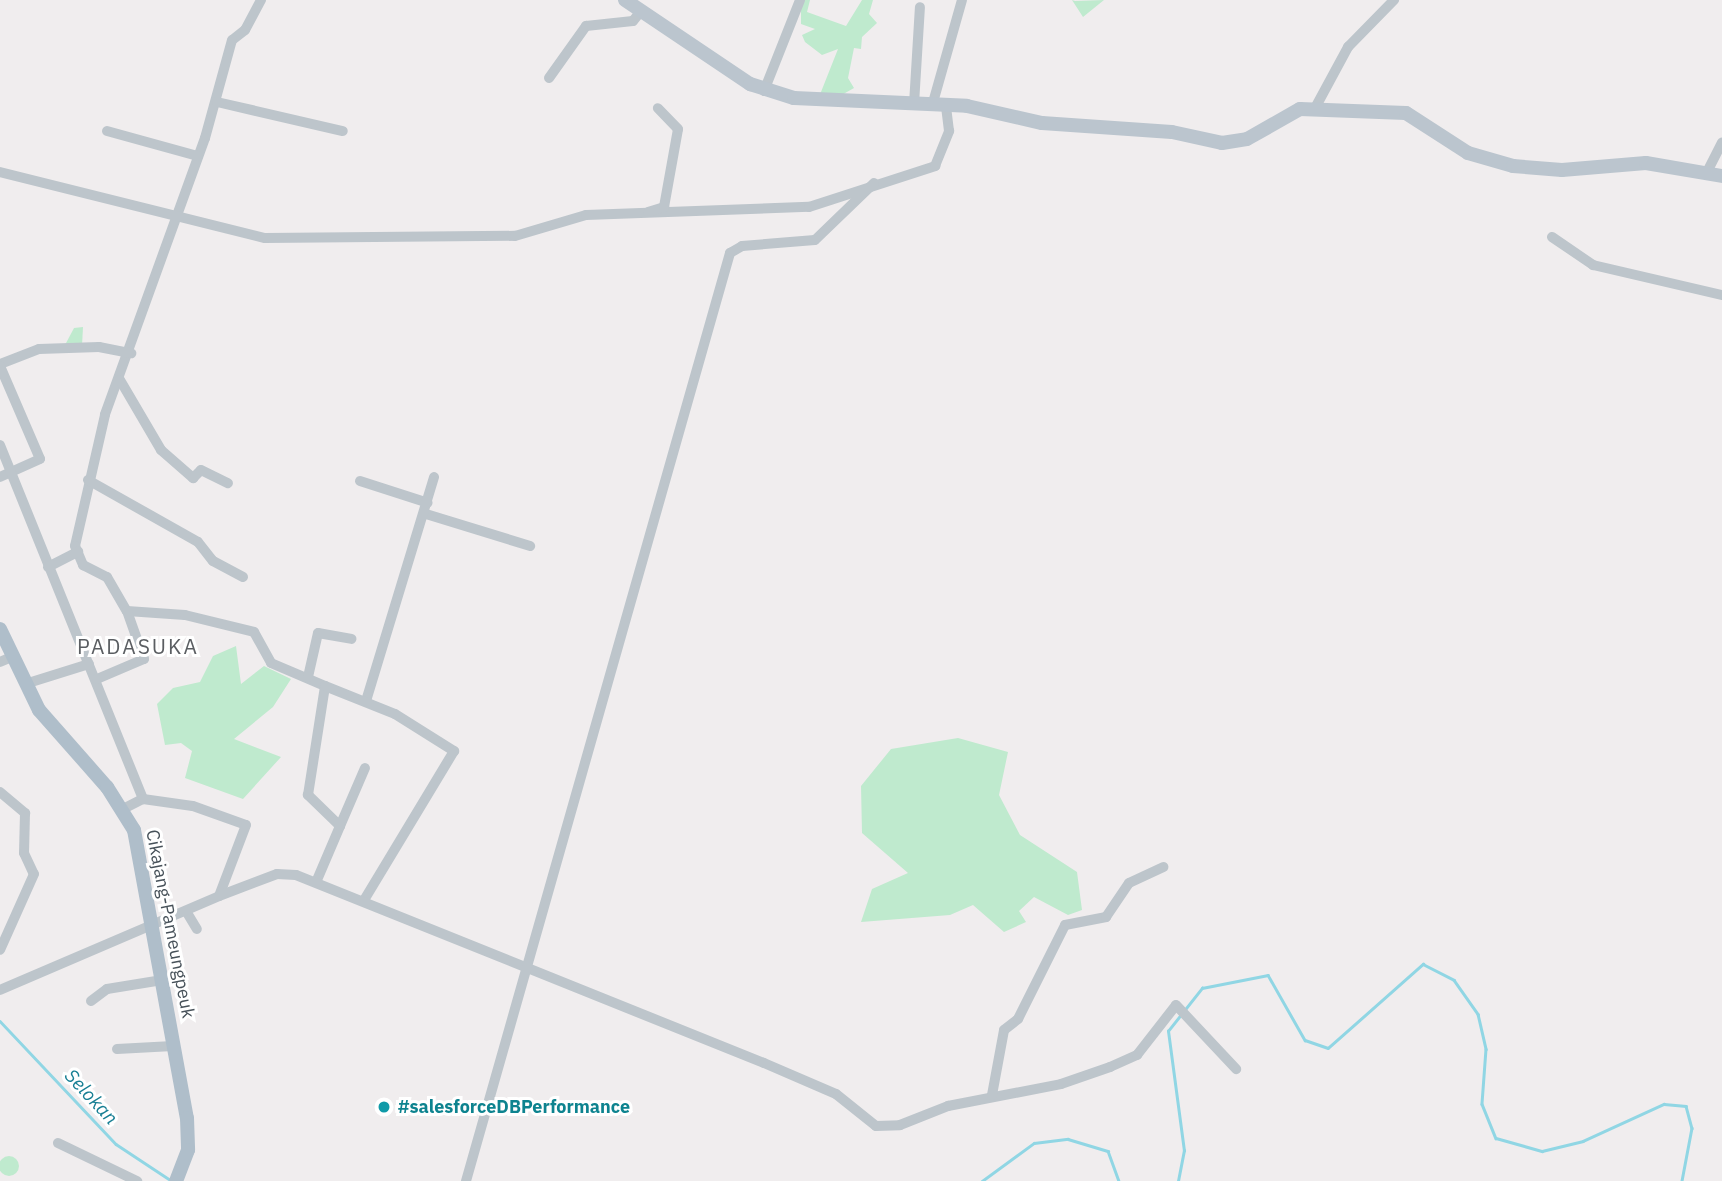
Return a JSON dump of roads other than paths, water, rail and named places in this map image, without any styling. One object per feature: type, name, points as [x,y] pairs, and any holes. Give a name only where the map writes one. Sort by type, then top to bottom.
[{"type":"main road","name":"Cikajang-Pameungpeuk","points":[[0,629],[6,659],[25,684],[44,717],[123,809],[136,834],[188,1144],[176,1181]]},
{"type":"street","points":[[97,679],[144,659],[127,611],[107,577],[91,575],[78,552],[88,480],[175,216],[217,102],[232,40],[245,30],[261,0]]},
{"type":"street","points":[[625,0],[764,91],[939,106],[1232,143],[1290,111],[1413,114],[1468,153],[1521,167],[1646,163],[1722,176]]},
{"type":"street","points":[[764,91],[800,0]]},
{"type":"street","points":[[0,172],[175,216],[302,242],[515,236],[586,215],[796,211],[940,162],[948,131],[939,106],[962,0]]},
{"type":"street","points":[[1314,110],[1348,47],[1394,0]]},
{"type":"street","points":[[914,104],[920,7]]},
{"type":"street","points":[[549,78],[586,26],[633,21],[641,11]]},
{"type":"street","points":[[217,102],[342,131]]},
{"type":"street","points":[[639,215],[664,207],[678,129],[658,108]]},
{"type":"street","points":[[107,131],[198,156]]},
{"type":"street","points":[[1707,172],[1722,144]]},
{"type":"street","points":[[466,1181],[730,253],[742,246],[815,240],[874,183]]},
{"type":"street","points":[[1552,237],[1593,265],[1722,295]]},
{"type":"street","points":[[0,477],[40,456],[0,365],[39,349],[99,346],[131,353]]},
{"type":"street","points":[[121,380],[161,450],[193,478],[201,470],[228,483]]},
{"type":"street","points":[[0,445],[48,567],[97,679],[142,799]]},
{"type":"street","points":[[366,701],[427,508],[434,477]]},
{"type":"street","points":[[88,480],[198,542],[214,561],[243,577]]},
{"type":"street","points":[[360,481],[530,546]]},
{"type":"street","points":[[48,567],[78,552]]},
{"type":"street","points":[[127,611],[185,615],[254,632],[268,661],[366,701],[454,751],[364,900]]},
{"type":"street","points":[[308,677],[318,633],[351,639]]},
{"type":"street","points":[[25,684],[89,664]]},
{"type":"street","points":[[325,686],[308,795],[340,826]]},
{"type":"street","points":[[317,880],[365,768]]},
{"type":"street","points":[[0,792],[25,813],[24,853],[34,874],[0,950]]},
{"type":"street","points":[[123,809],[142,799],[193,806],[246,825],[219,896]]},
{"type":"street","points":[[992,1095],[1004,1030],[1018,1019],[1066,925],[1106,917],[1129,883],[1164,867]]},
{"type":"street","points":[[0,990],[152,922],[277,874],[317,880],[528,964],[836,1094],[876,1126],[900,1125],[992,1095],[1060,1084],[1137,1055],[1176,1004],[1236,1069]]},
{"type":"street","points":[[186,911],[197,929]]},
{"type":"street","points":[[91,1001],[107,989],[162,980]]},
{"type":"street","points":[[117,1049],[173,1046]]},
{"type":"street","points":[[58,1143],[137,1181]]},
{"type":"waterway","points":[[1178,1181],[1184,1151],[1168,1031],[1202,988],[1268,975],[1305,1040],[1328,1048],[1423,964],[1454,980],[1478,1014],[1486,1049],[1482,1104],[1496,1138],[1542,1151],[1583,1141],[1664,1104],[1686,1106],[1692,1128],[1682,1181]]},
{"type":"waterway","name":"Selokan","points":[[0,1021],[116,1144],[172,1181]]},
{"type":"waterway","points":[[982,1181],[1034,1143],[1068,1139],[1108,1151],[1119,1181]]},
{"type":"place","name":"#salesforceDBPerformance","points":[[384,1107]]},
{"type":"district","name":"PADASUKA","points":[[138,646]]}]
